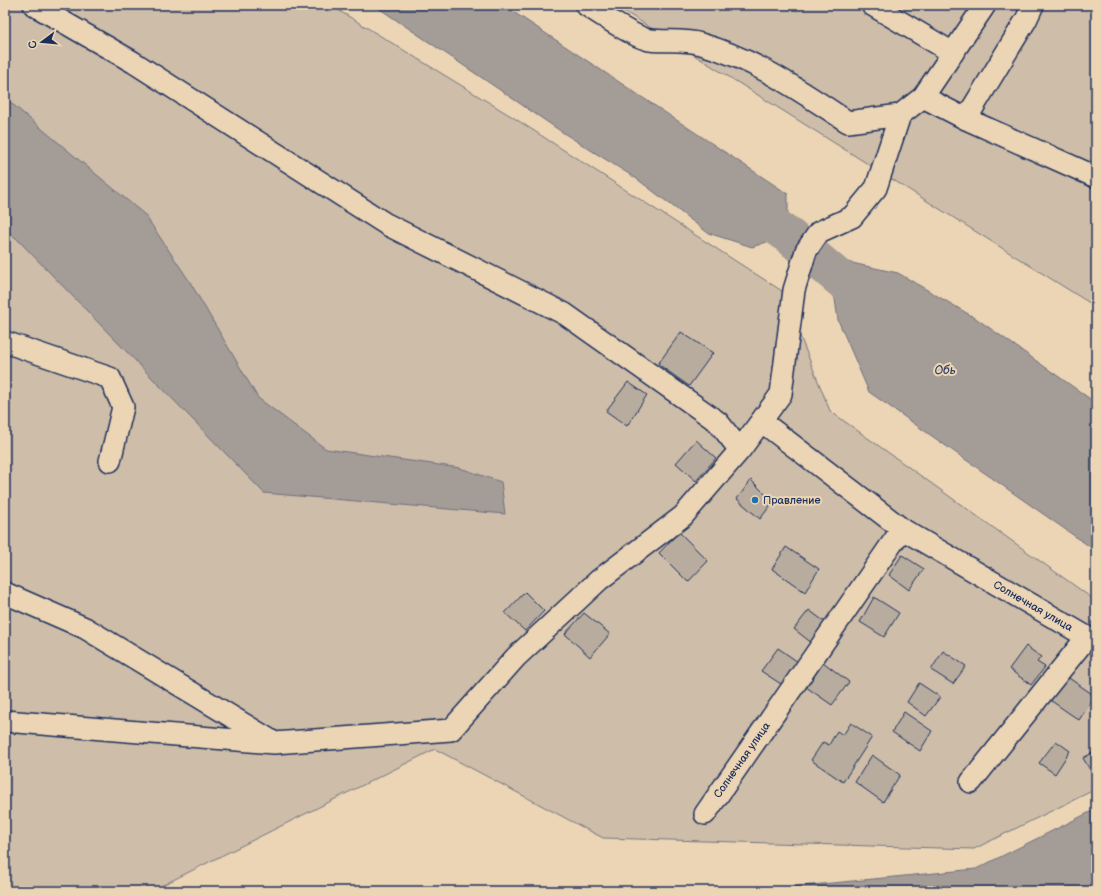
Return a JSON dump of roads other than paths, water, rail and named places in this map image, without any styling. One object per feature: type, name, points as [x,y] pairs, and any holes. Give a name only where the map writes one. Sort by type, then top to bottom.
[{"type":"street","points":[[34,5],[133,62],[386,224],[565,314],[718,422],[740,450]]},
{"type":"street","points":[[586,5],[615,23],[648,40],[700,43],[742,58],[811,98],[848,122],[900,115],[923,97],[986,5]]},
{"type":"street","points":[[872,5],[953,53]]},
{"type":"street","points":[[966,119],[1026,20],[1032,5]]},
{"type":"street","points":[[923,97],[966,119],[1096,177]]},
{"type":"street","points":[[5,721],[274,743],[451,730],[516,657],[599,580],[683,516],[740,450],[781,394],[794,290],[806,251],[819,232],[852,217],[876,188],[900,115]]},
{"type":"street","points":[[5,342],[110,378],[123,407],[110,461]]},
{"type":"street","name":"Солнечная улица","points":[[761,421],[902,529],[1087,637],[971,782]]},
{"type":"street","name":"Солнечная улица","points":[[705,814],[902,529]]},
{"type":"street","points":[[5,593],[85,628],[274,743]]},
{"type":"water","points":[[374,5],[503,5],[788,194],[788,235],[752,247],[708,233],[637,179],[565,134]]},
{"type":"water","points":[[5,98],[145,215],[190,282],[258,398],[326,449],[460,468],[501,482],[505,514],[264,493],[16,238],[5,230]]},
{"type":"water","name":"Обь","points":[[829,258],[898,273],[977,319],[1096,403],[1096,551],[869,392],[838,320]]},
{"type":"water","points":[[1096,809],[1096,891],[750,891],[976,869]]},
{"type":"waterway","points":[[747,206],[788,235],[870,304]]},
{"type":"place","name":"Правление","points":[[755,500]]}]
